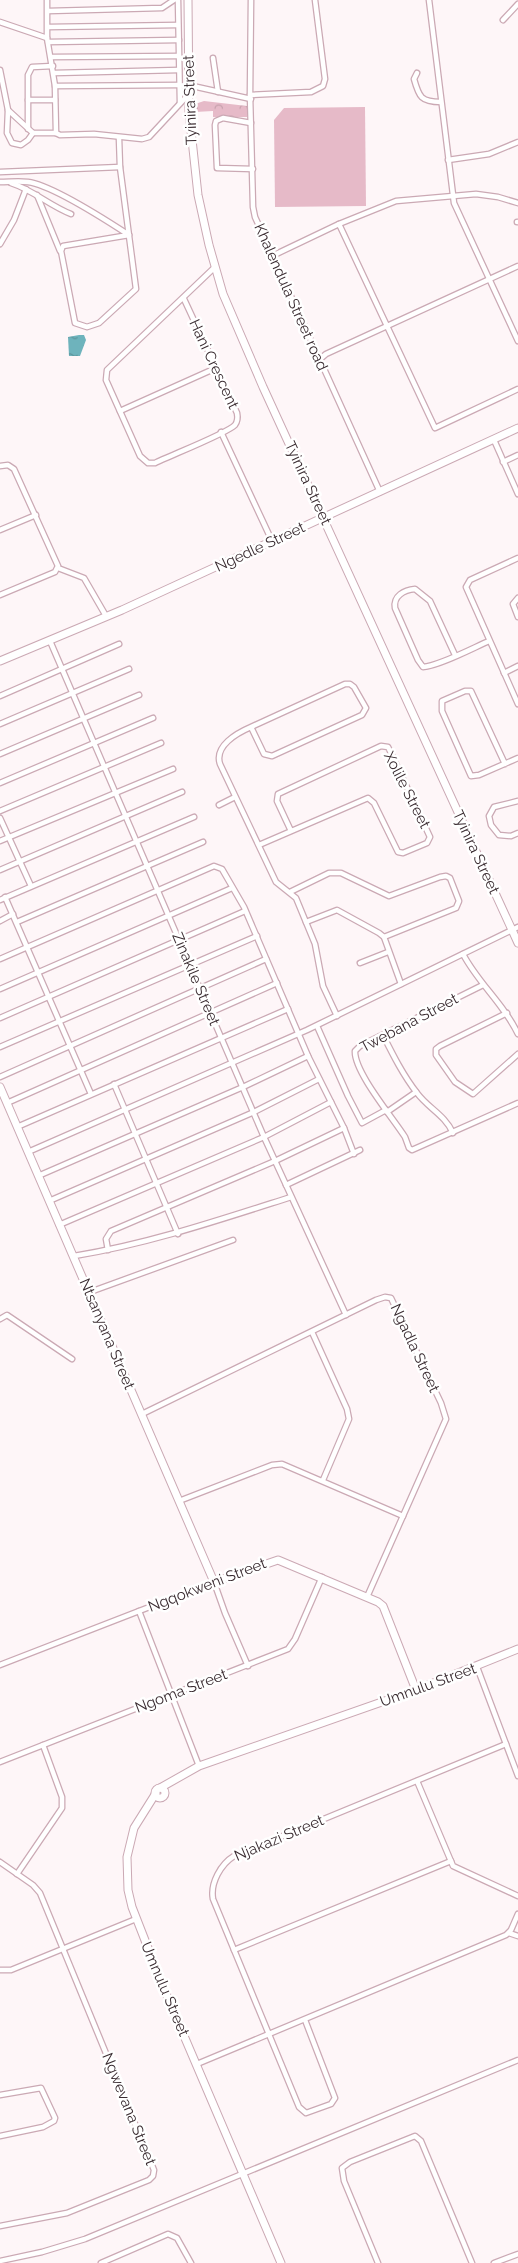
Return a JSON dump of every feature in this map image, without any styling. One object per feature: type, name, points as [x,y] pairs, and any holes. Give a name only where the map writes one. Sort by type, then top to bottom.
[{"type":"street","points":[[47,0],[48,40],[55,86],[56,133]]},
{"type":"street","points":[[48,11],[162,8],[174,0]]},
{"type":"street","points":[[178,0],[180,103]]},
{"type":"street","name":"Tyinira Street","points":[[188,0],[188,95],[191,146],[198,195],[215,267],[225,299],[241,338],[515,928],[518,942]]},
{"type":"street","name":"Khalendula Street road","points":[[251,0],[251,123],[254,212],[272,256],[380,492]]},
{"type":"street","points":[[188,85],[251,97],[311,92],[323,86],[325,78],[315,0]]},
{"type":"street","points":[[436,0],[429,0],[452,194],[456,210],[518,341]]},
{"type":"street","points":[[503,20],[518,4]]},
{"type":"street","points":[[0,22],[48,40],[179,40]]},
{"type":"street","points":[[48,26],[178,25]]},
{"type":"street","points":[[51,56],[179,56]]},
{"type":"street","points":[[213,58],[218,92]]},
{"type":"street","points":[[28,129],[28,74],[32,67],[53,66]]},
{"type":"street","points":[[0,70],[8,110],[7,133],[12,143],[20,145],[28,140],[33,133]]},
{"type":"street","points":[[54,73],[180,70]]},
{"type":"street","points":[[418,73],[414,79],[421,97],[428,102],[441,102]]},
{"type":"street","points":[[55,86],[180,85]]},
{"type":"street","points":[[8,110],[33,133],[56,133],[60,135],[94,134],[142,139],[149,137],[188,95]]},
{"type":"street","points":[[28,100],[55,100]]},
{"type":"street","points":[[251,123],[223,118],[216,121],[215,125],[217,168],[252,169]]},
{"type":"street","points":[[38,195],[60,251],[75,323],[87,327],[99,323],[136,289],[120,167],[119,138]]},
{"type":"street","points":[[448,160],[490,154],[518,142]]},
{"type":"street","points":[[0,172],[120,167]]},
{"type":"street","points":[[0,182],[27,182],[40,185],[59,193],[129,235]]},
{"type":"street","points":[[8,182],[38,195],[58,210],[71,214]]},
{"type":"street","points":[[0,244],[14,220],[26,190]]},
{"type":"street","points":[[272,256],[392,202],[452,194],[488,195],[518,203]]},
{"type":"street","points":[[340,224],[435,428],[518,389]]},
{"type":"street","points":[[60,251],[63,246],[129,235]]},
{"type":"street","points":[[319,360],[326,354],[518,266]]},
{"type":"street","name":"Hani Crescent","points":[[184,299],[238,416],[235,425],[155,462],[148,463],[140,456],[106,380],[107,370],[184,299],[215,267]]},
{"type":"street","points":[[120,411],[216,368]]},
{"type":"street","name":"Ngedle Street","points":[[0,661],[50,641],[324,518],[518,428]]},
{"type":"street","points":[[221,432],[272,541]]},
{"type":"street","points":[[494,440],[518,494]]},
{"type":"street","points":[[503,462],[518,455]]},
{"type":"street","points":[[0,466],[8,464],[14,469],[57,562],[58,568]]},
{"type":"street","points":[[0,530],[36,515]]},
{"type":"street","points":[[518,558],[470,580],[466,584],[467,593],[518,704]]},
{"type":"street","points":[[0,595],[52,573],[58,568]]},
{"type":"street","points":[[58,568],[84,578],[106,616]]},
{"type":"street","points":[[455,655],[426,596],[415,589],[408,590],[400,595],[394,602],[394,608],[420,665],[426,667],[489,641]]},
{"type":"street","points":[[518,598],[513,604],[518,617]]},
{"type":"street","name":"Zinakile Street","points":[[50,641],[264,1137],[346,1315]]},
{"type":"street","points":[[0,696],[119,644]]},
{"type":"street","points":[[504,672],[518,666]]},
{"type":"street","points":[[0,724],[129,669]]},
{"type":"street","points":[[251,727],[264,754],[272,756],[362,715],[366,708],[354,687],[348,683],[251,727],[235,735],[219,753],[220,764],[276,882],[296,898],[316,950],[323,986],[337,1016]]},
{"type":"street","points":[[505,764],[471,692],[466,691],[442,702],[442,711],[471,776],[476,776],[505,764],[518,758]]},
{"type":"street","points":[[0,754],[139,695]]},
{"type":"street","points":[[0,783],[153,718]]},
{"type":"street","points":[[0,811],[161,743]]},
{"type":"street","name":"Xolile Street","points":[[259,846],[291,830],[368,798],[374,802],[398,852],[403,853],[427,843],[430,837],[388,747],[381,746],[278,794],[277,801],[291,830]]},
{"type":"street","points":[[0,841],[173,769]]},
{"type":"street","points":[[0,870],[182,792]]},
{"type":"street","points":[[219,805],[236,797]]},
{"type":"street","points":[[518,801],[494,807],[489,816],[491,825],[499,835],[511,836],[518,832]]},
{"type":"street","points":[[0,900],[194,817]]},
{"type":"street","points":[[0,818],[31,886]]},
{"type":"street","points":[[17,922],[203,842]]},
{"type":"street","points":[[0,960],[214,866],[222,869],[257,936],[308,1056],[344,1128],[354,1154]]},
{"type":"street","points":[[290,892],[332,872],[338,872],[389,896],[440,877],[446,876],[450,878],[459,901],[456,908],[384,937]]},
{"type":"street","points":[[0,989],[232,888]]},
{"type":"street","points":[[5,897],[90,1094]]},
{"type":"street","points":[[306,922],[337,910],[379,932],[384,937],[401,984]]},
{"type":"street","points":[[0,1018],[245,911]]},
{"type":"street","points":[[0,921],[13,914]]},
{"type":"street","points":[[28,1152],[317,1026],[515,928]]},
{"type":"street","points":[[0,1047],[257,936]]},
{"type":"street","points":[[360,963],[388,952]]},
{"type":"street","points":[[463,954],[483,984],[507,1013],[518,1034]]},
{"type":"street","points":[[0,1078],[266,959]]},
{"type":"street","points":[[7,1103],[277,983]]},
{"type":"street","name":"Twebana Street","points":[[483,984],[360,1046],[354,1054],[366,1079],[412,1150],[518,1103]]},
{"type":"street","points":[[17,1127],[288,1009]]},
{"type":"street","points":[[507,1013],[440,1046],[436,1049],[436,1055],[454,1082],[473,1094],[518,1054]]},
{"type":"street","points":[[317,1026],[362,1123],[386,1111],[416,1092]]},
{"type":"street","points":[[383,1035],[416,1092],[428,1107],[448,1121],[453,1132]]},
{"type":"street","points":[[38,1176],[243,1087],[308,1056]]},
{"type":"street","points":[[48,1201],[254,1112],[319,1079]]},
{"type":"street","points":[[114,1084],[124,1103],[134,1135],[178,1234]]},
{"type":"street","name":"Ntsanyana Street","points":[[0,1087],[214,1582]]},
{"type":"street","points":[[59,1225],[264,1137],[331,1102]]},
{"type":"street","points":[[108,1250],[106,1238],[111,1231],[275,1161],[344,1128]]},
{"type":"street","points":[[286,1186],[360,1150]]},
{"type":"street","points":[[74,1256],[178,1234],[291,1197]]},
{"type":"street","points":[[90,1292],[233,1240]]},
{"type":"street","name":"Ngadla Street","points":[[142,1414],[381,1298],[391,1298],[445,1414],[444,1424],[367,1597]]},
{"type":"street","points":[[0,1319],[7,1314],[72,1360]]},
{"type":"street","points":[[312,1332],[347,1409],[349,1419],[323,1480]]},
{"type":"street","points":[[179,1501],[277,1464],[288,1465],[403,1516]]},
{"type":"street","name":"Ngqokweni Street","points":[[0,1665],[214,1582],[278,1560],[322,1577],[383,1606],[416,1690]]},
{"type":"street","name":"Ngoma Street","points":[[0,1762],[283,1652],[291,1646],[322,1577]]},
{"type":"street","points":[[214,1582],[248,1666]]},
{"type":"street","points":[[139,1611],[200,1766]]},
{"type":"street","name":"Umnulu Street","points":[[281,2263],[136,1919],[128,1890],[127,1856],[134,1828],[150,1801],[169,1784],[200,1766],[416,1690],[518,1650]]},
{"type":"street","points":[[477,1667],[518,1776]]},
{"type":"street","name":"Njakazi Street","points":[[304,2020],[335,2098],[334,2102],[306,2113],[299,2106],[212,1894],[214,1883],[225,1862],[234,1856],[506,1744]]},
{"type":"street","points":[[17,1874],[62,1808],[62,1797],[43,1745]]},
{"type":"street","points":[[417,1782],[455,1868],[518,1896]]},
{"type":"street","points":[[234,1950],[451,1861]]},
{"type":"street","points":[[0,1862],[33,1885],[40,1893],[63,1948]]},
{"type":"street","points":[[509,1933],[518,1914]]},
{"type":"street","points":[[0,1970],[11,1970],[136,1919]]},
{"type":"street","points":[[197,2064],[509,1933],[518,1936]]},
{"type":"street","name":"Ngwevana Street","points":[[0,2226],[67,2213],[149,2180],[154,2173],[153,2164],[63,1948]]},
{"type":"street","points":[[0,2261],[42,2252],[85,2239],[518,2060]]},
{"type":"street","points":[[0,2095],[41,2088],[55,2118],[47,2126],[0,2136]]},
{"type":"street","points":[[378,2263],[344,2181],[342,2168],[350,2162],[415,2136],[422,2141],[472,2263]]},
{"type":"street","points":[[101,2263],[172,2234],[177,2238],[190,2263]]},
{"type":"street","points":[[494,2263],[518,2254]]},
{"type":"green space","points":[[204,101],[247,106],[247,117],[213,117],[213,111],[195,112],[195,104]]},
{"type":"green space","points":[[365,107],[366,206],[275,207],[274,120],[284,108]]},
{"type":"water","points":[[84,335],[86,340],[80,356],[69,356],[68,337]]}]
